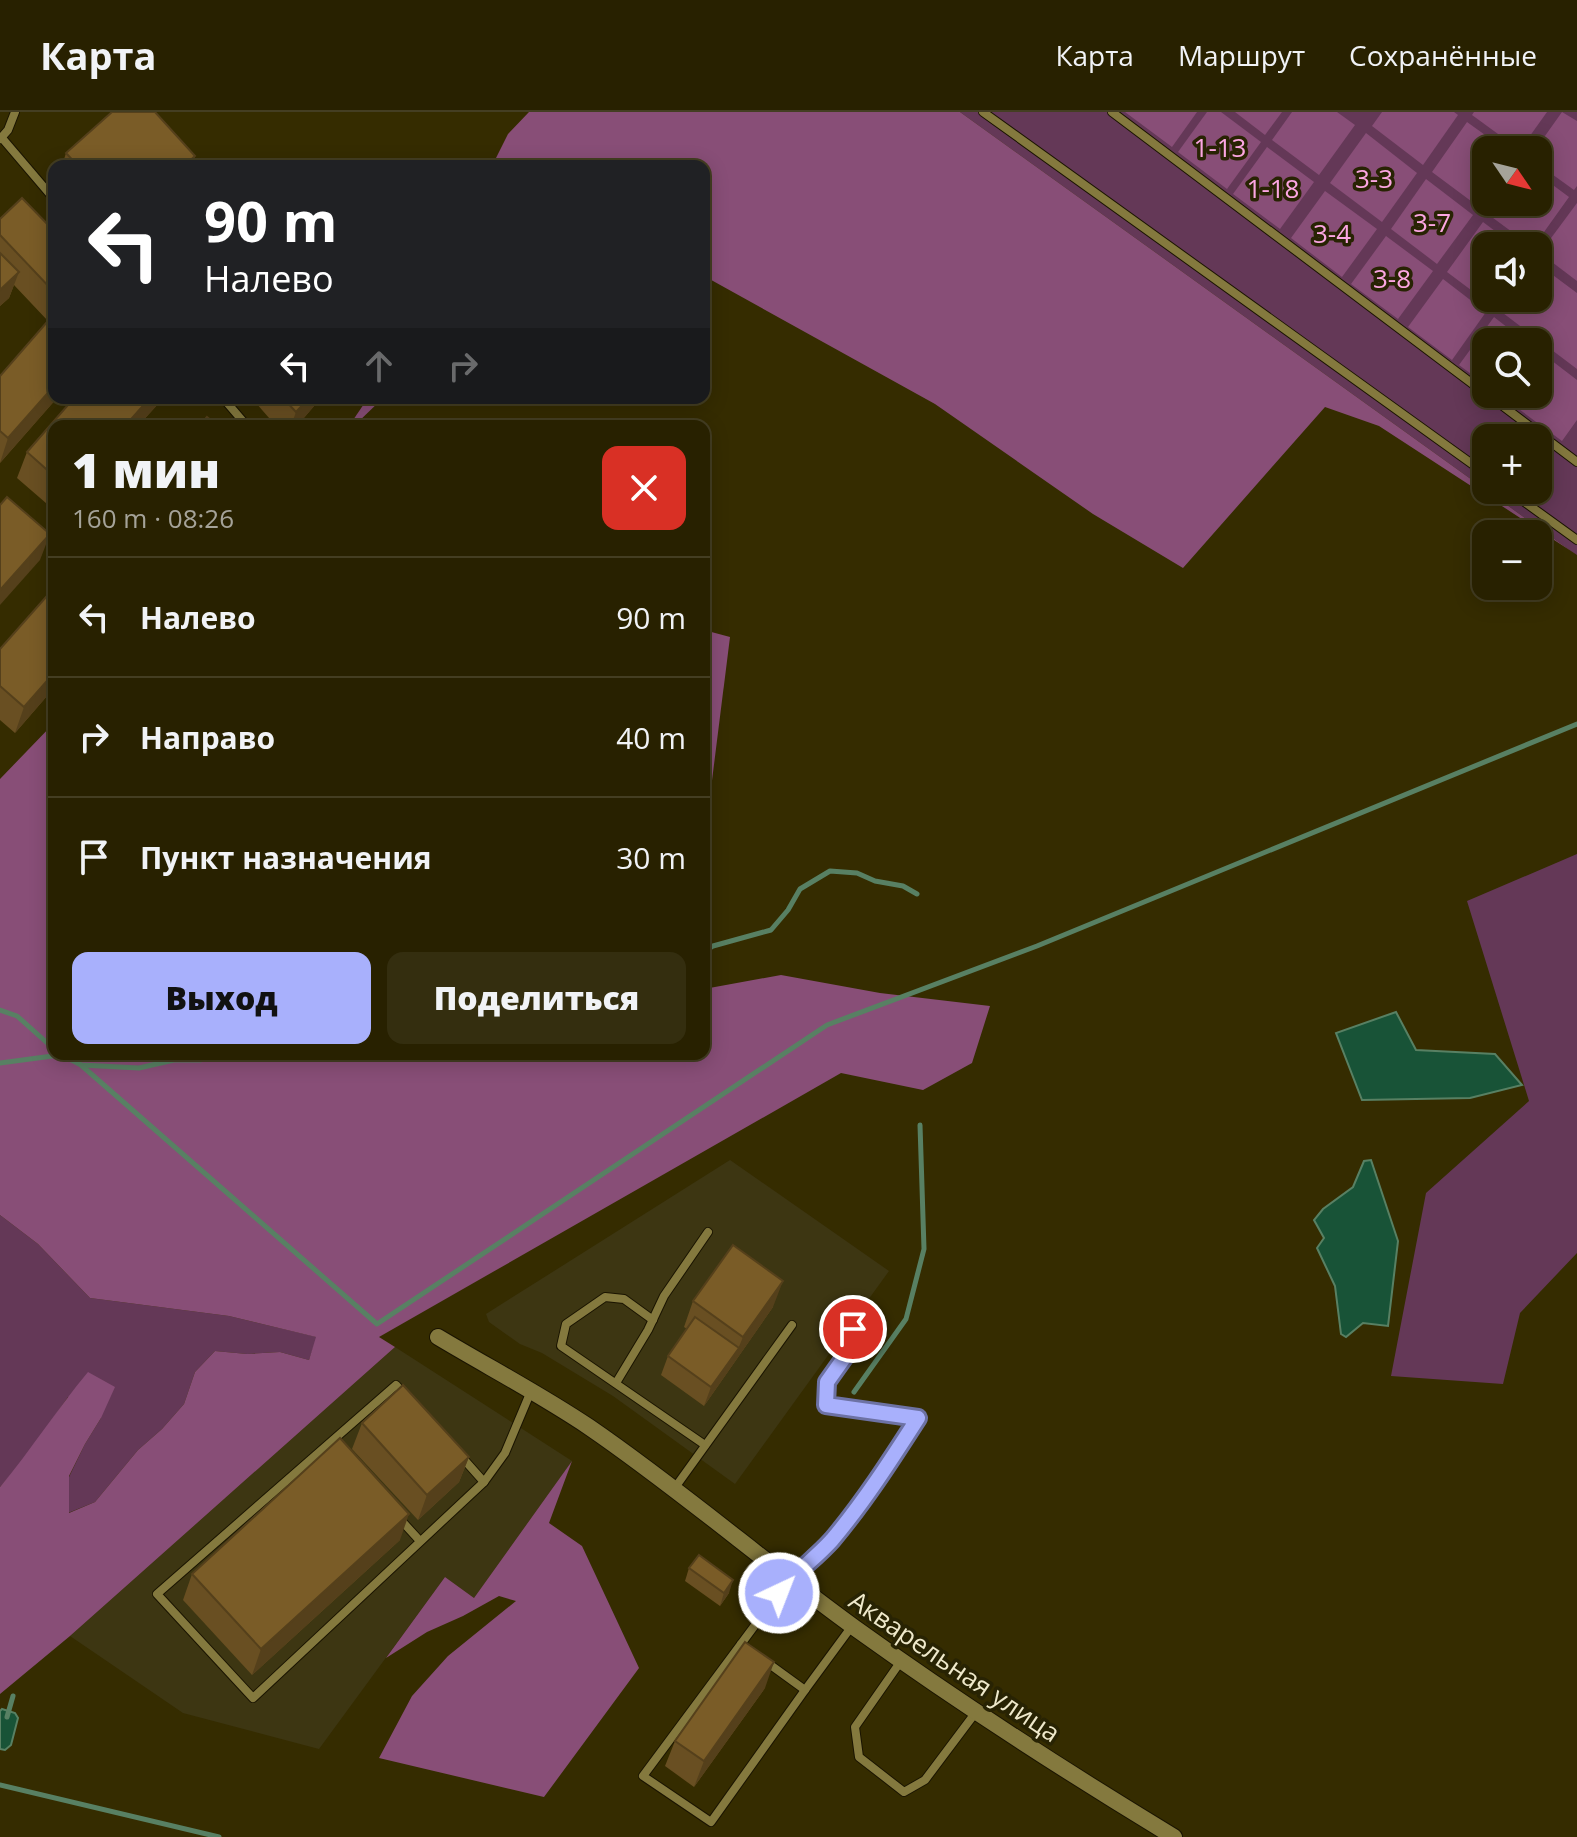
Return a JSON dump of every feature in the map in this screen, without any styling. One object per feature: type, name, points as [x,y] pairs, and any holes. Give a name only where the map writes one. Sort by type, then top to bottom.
[{"type":"street","name":"Акварельная улица","points":[[438,1337],[586,1426],[901,1661],[1174,1837]]},
{"type":"lane","points":[[15,112],[1,139],[48,192]]},
{"type":"lane","points":[[983,112],[1472,464]]},
{"type":"lane","points":[[1112,112],[1472,383]]},
{"type":"lane","points":[[228,404],[242,420]]},
{"type":"lane","points":[[1505,408],[1577,462]]},
{"type":"lane","points":[[1527,504],[1577,540]]},
{"type":"lane","points":[[616,1383],[664,1296],[708,1232]]},
{"type":"lane","points":[[653,1320],[624,1299],[605,1297],[566,1324],[561,1346],[705,1445]]},
{"type":"lane","points":[[674,1489],[792,1325]]},
{"type":"lane","points":[[852,1626],[711,1822],[643,1776],[790,1578],[830,1542],[884,1472],[918,1418],[826,1405],[827,1382],[849,1351],[853,1329]]},
{"type":"lane","points":[[415,1406],[396,1385],[157,1594],[253,1698],[484,1482],[505,1453],[531,1391]]},
{"type":"lane","points":[[330,1442],[340,1453]]},
{"type":"lane","points":[[454,1449],[484,1482]]},
{"type":"lane","points":[[390,1508],[420,1541]]},
{"type":"lane","points":[[741,1644],[805,1690]]},
{"type":"lane","points":[[901,1661],[855,1727],[859,1757],[904,1792],[925,1780],[976,1712]]},
{"type":"shaded area","points":[[1396,1012],[1416,1050],[1495,1054],[1522,1085],[1470,1098],[1362,1100],[1336,1033]]},
{"type":"shaded area","points":[[730,1160],[889,1271],[735,1484],[613,1396],[542,1353],[520,1344],[489,1322],[486,1314]]},
{"type":"shaded area","points":[[1371,1160],[1398,1241],[1388,1326],[1363,1323],[1346,1337],[1341,1334],[1335,1286],[1317,1248],[1324,1238],[1314,1220],[1323,1209],[1353,1187],[1364,1161]]},
{"type":"shaded area","points":[[395,1347],[572,1461],[474,1598],[445,1577],[319,1749],[183,1713],[70,1636]]},
{"type":"shaded area","points":[[2,1709],[15,1713],[18,1718],[11,1745],[5,1750],[0,1749]]},
{"type":"green space","points":[[529,112],[960,112],[1472,480],[1472,487],[1379,426],[1325,407],[1183,568],[1093,514],[935,404],[710,279],[710,160],[495,160],[508,134]]},
{"type":"green space","points":[[960,112],[1577,112],[1577,555],[1552,537],[1552,520],[1528,520],[1506,504],[1552,504],[1552,424],[1472,424],[1472,480]]},
{"type":"green space","points":[[1125,112],[1197,112],[1172,147]]},
{"type":"green space","name":"1-13","points":[[1207,112],[1221,112],[1261,142],[1227,189],[1178,152]]},
{"type":"green space","points":[[1235,112],[1282,112],[1265,135]]},
{"type":"green space","points":[[1292,112],[1337,112],[1355,125],[1319,175],[1272,140]]},
{"type":"green space","points":[[1382,112],[1454,112],[1458,115],[1423,165],[1372,126]]},
{"type":"green space","points":[[1474,112],[1547,112],[1530,136],[1501,136],[1472,115]]},
{"type":"green space","points":[[1562,112],[1577,121],[1577,186],[1574,190],[1552,174],[1552,136],[1545,136]]},
{"type":"green space","points":[[1467,122],[1486,136],[1472,136],[1472,202],[1432,172]]},
{"type":"green space","name":"3-3","points":[[1366,133],[1417,173],[1382,222],[1330,183]]},
{"type":"green space","name":"1-18","points":[[1267,147],[1314,182],[1280,229],[1233,194]]},
{"type":"green space","name":"3-7","points":[[1426,179],[1472,214],[1437,264],[1391,229]]},
{"type":"green space","points":[[1552,184],[1569,197],[1544,232],[1512,232],[1490,216],[1552,216]]},
{"type":"green space","name":"3-4","points":[[1325,191],[1377,229],[1342,277],[1291,238]]},
{"type":"green space","points":[[1577,203],[1577,281],[1552,262],[1552,237]]},
{"type":"green space","points":[[1483,222],[1496,232],[1476,232]]},
{"type":"green space","name":"3-8","points":[[1386,236],[1433,271],[1398,319],[1351,284]]},
{"type":"green space","points":[[1472,237],[1472,291],[1447,272]]},
{"type":"green space","points":[[1552,274],[1577,293],[1577,369],[1552,350],[1552,328],[1523,328],[1502,312],[1552,312]]},
{"type":"green space","points":[[1443,279],[1472,301],[1472,312],[1486,312],[1452,360],[1408,327]]},
{"type":"green space","points":[[1494,317],[1508,328],[1486,328]]},
{"type":"green space","points":[[1472,347],[1472,375],[1459,365]]},
{"type":"green space","points":[[1552,361],[1577,380],[1577,420],[1562,441],[1552,434],[1552,424],[1539,424],[1517,408],[1552,408]]},
{"type":"green space","points":[[364,404],[377,404],[360,420],[353,420]]},
{"type":"green space","points":[[1499,504],[1506,504],[1528,520]]},
{"type":"green space","points":[[710,632],[730,637],[710,796]]},
{"type":"green space","points":[[48,729],[48,1060],[710,1060],[710,988],[781,975],[880,993],[990,1006],[972,1063],[923,1090],[841,1073],[379,1337],[395,1347],[70,1636],[0,1694],[0,1487],[88,1372],[115,1387],[69,1476],[69,1513],[95,1502],[138,1450],[162,1429],[184,1404],[195,1372],[215,1351],[247,1354],[280,1352],[309,1360],[316,1337],[229,1316],[90,1298],[38,1244],[0,1215],[0,779]]},
{"type":"green space","points":[[1577,854],[1577,1253],[1520,1313],[1503,1384],[1391,1376],[1426,1193],[1529,1101],[1467,901]]},
{"type":"green space","points":[[0,1215],[38,1244],[90,1298],[229,1316],[317,1337],[309,1360],[280,1352],[247,1354],[215,1351],[195,1372],[184,1404],[162,1429],[138,1450],[95,1502],[68,1513],[69,1477],[101,1418],[68,1397],[23,1461],[0,1487]]},
{"type":"green space","points":[[572,1461],[549,1523],[582,1546],[639,1668],[544,1797],[379,1758],[412,1696],[448,1656],[516,1601],[499,1596],[427,1632],[386,1658],[445,1577],[474,1598]]},
{"type":"building","points":[[112,112],[155,112],[195,156],[191,160],[72,160],[66,153]]},
{"type":"building","points":[[22,198],[48,225],[48,286],[0,235],[0,219]]},
{"type":"building","points":[[0,253],[19,272],[0,290]]},
{"type":"building","points":[[48,321],[48,393],[8,438],[0,431],[0,376]]},
{"type":"building","points":[[69,404],[145,404],[130,420],[55,420]]},
{"type":"building","points":[[289,404],[303,404],[296,412]]},
{"type":"building","points":[[48,428],[48,471],[27,452]]},
{"type":"building","points":[[7,497],[48,532],[48,536],[0,590],[0,505]]},
{"type":"building","points":[[48,595],[48,680],[24,707],[0,686],[0,649]]},
{"type":"building","points":[[733,1245],[783,1281],[743,1337],[693,1301]]},
{"type":"building","points":[[695,1317],[739,1348],[711,1387],[668,1356]]},
{"type":"building","points":[[403,1385],[469,1457],[427,1495],[362,1423]]},
{"type":"building","points":[[340,1438],[409,1514],[261,1649],[192,1574]]},
{"type":"building","points":[[699,1555],[733,1580],[724,1593],[689,1568]]},
{"type":"building","points":[[745,1642],[774,1662],[704,1761],[675,1741]]},
{"type":"waterway","points":[[81,1065],[377,1324],[827,1025],[1037,946],[1577,724]]},
{"type":"waterway","points":[[710,948],[771,930],[800,889],[830,871],[857,873],[875,881],[903,886],[917,894]]},
{"type":"waterway","points":[[0,1010],[17,1016],[48,1044]]},
{"type":"waterway","points":[[0,1063],[48,1057]]},
{"type":"waterway","points":[[71,1060],[81,1065],[139,1068],[174,1060]]},
{"type":"waterway","points":[[174,1060],[200,1060]]},
{"type":"waterway","points":[[854,1392],[906,1319],[924,1249],[920,1125]]},
{"type":"waterway","points":[[7,1717],[13,1696]]},
{"type":"waterway","points":[[0,1785],[219,1837]]},
{"type":"route","points":[[779,1593],[790,1578],[830,1542],[884,1472],[918,1418],[826,1405],[827,1382],[849,1351],[853,1329]]}]
